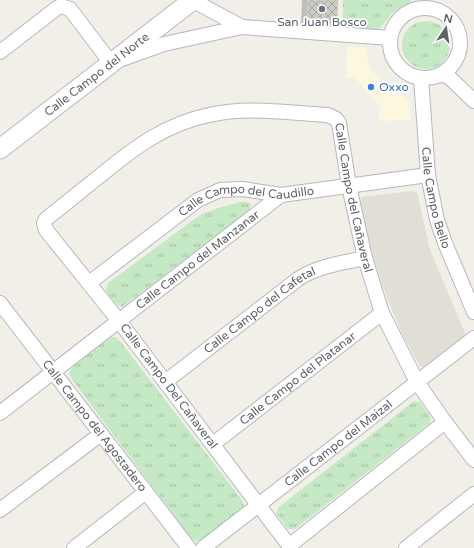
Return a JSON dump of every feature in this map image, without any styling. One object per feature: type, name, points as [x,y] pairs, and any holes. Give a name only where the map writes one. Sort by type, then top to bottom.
[{"type":"street","name":"Calle Campo del Norte","points":[[0,149],[192,0],[242,27]]},
{"type":"street","points":[[427,4],[436,11],[445,15],[452,22],[457,31],[459,50],[454,62],[442,74],[432,78],[421,78],[410,75],[401,69],[394,60],[390,49],[390,38],[393,28],[403,16],[427,4]]},
{"type":"street","points":[[0,52],[61,6],[70,9],[111,63]]},
{"type":"street","name":"Calle Campo del Norte","points":[[111,63],[170,42],[242,27],[390,38]]},
{"type":"street","points":[[454,62],[455,72],[474,91]]},
{"type":"street","points":[[442,74],[450,78],[474,102]]},
{"type":"street","name":"Calle Campo Bello","points":[[421,78],[428,174],[437,220],[474,312]]},
{"type":"street","name":"Calle Campo del Cañaveral","points":[[44,226],[46,219],[143,142],[169,128],[192,119],[210,114],[255,111],[328,115],[333,117],[339,123],[349,186],[365,258],[382,313],[417,382],[474,460]]},
{"type":"street","name":"Calle Campo del Caudillo","points":[[89,283],[198,200],[220,190],[244,189],[281,195],[428,174]]},
{"type":"street","name":"Calle Campo del Manzanar","points":[[0,413],[281,195]]},
{"type":"street","name":"Calle Campo Del Cañaveral","points":[[44,226],[119,321],[290,547]]},
{"type":"street","name":"Calle Campo del Cafetal","points":[[165,382],[310,271],[324,266],[365,258]]},
{"type":"street","name":"Calle Campo del Agostadero","points":[[0,303],[189,548]]},
{"type":"street","name":"Calle Campo del Platanar","points":[[213,444],[382,313]]},
{"type":"street","name":"Calle Campo del Maizal","points":[[203,548],[474,338]]},
{"type":"street","points":[[290,547],[445,422]]},
{"type":"street","points":[[0,510],[101,434]]},
{"type":"street","points":[[74,548],[146,492]]},
{"type":"street","points":[[406,548],[474,494]]},
{"type":"shaded area","points":[[347,46],[366,48],[368,62],[373,72],[395,93],[410,101],[410,120],[379,121],[380,106],[355,78],[346,77]]},
{"type":"shaded area","points":[[413,191],[417,192],[430,250],[465,333],[463,339],[427,368],[420,366],[402,334],[383,287],[371,250],[359,202],[362,197]]},
{"type":"green space","points":[[343,0],[411,0],[411,3],[392,13],[377,32],[343,29]]},
{"type":"green space","points":[[426,21],[435,23],[443,28],[448,36],[450,45],[448,54],[443,62],[435,67],[426,69],[417,67],[409,62],[404,54],[402,45],[404,36],[409,28],[417,23]]},
{"type":"green space","points":[[240,202],[247,202],[251,204],[250,210],[122,307],[117,305],[106,291],[108,283],[200,215]]},
{"type":"green space","points":[[110,337],[116,337],[120,341],[242,500],[244,505],[242,508],[201,541],[196,541],[191,538],[71,378],[69,373],[71,368]]},
{"type":"green space","points":[[414,401],[420,402],[431,418],[430,423],[295,529],[288,529],[276,513],[279,507]]},
{"type":"building","name":"San Juan Bosco","points":[[308,0],[338,0],[337,19],[307,18]]},
{"type":"place","name":"San Juan Bosco","points":[[322,9]]},
{"type":"place","name":"Oxxo","points":[[371,87]]}]
